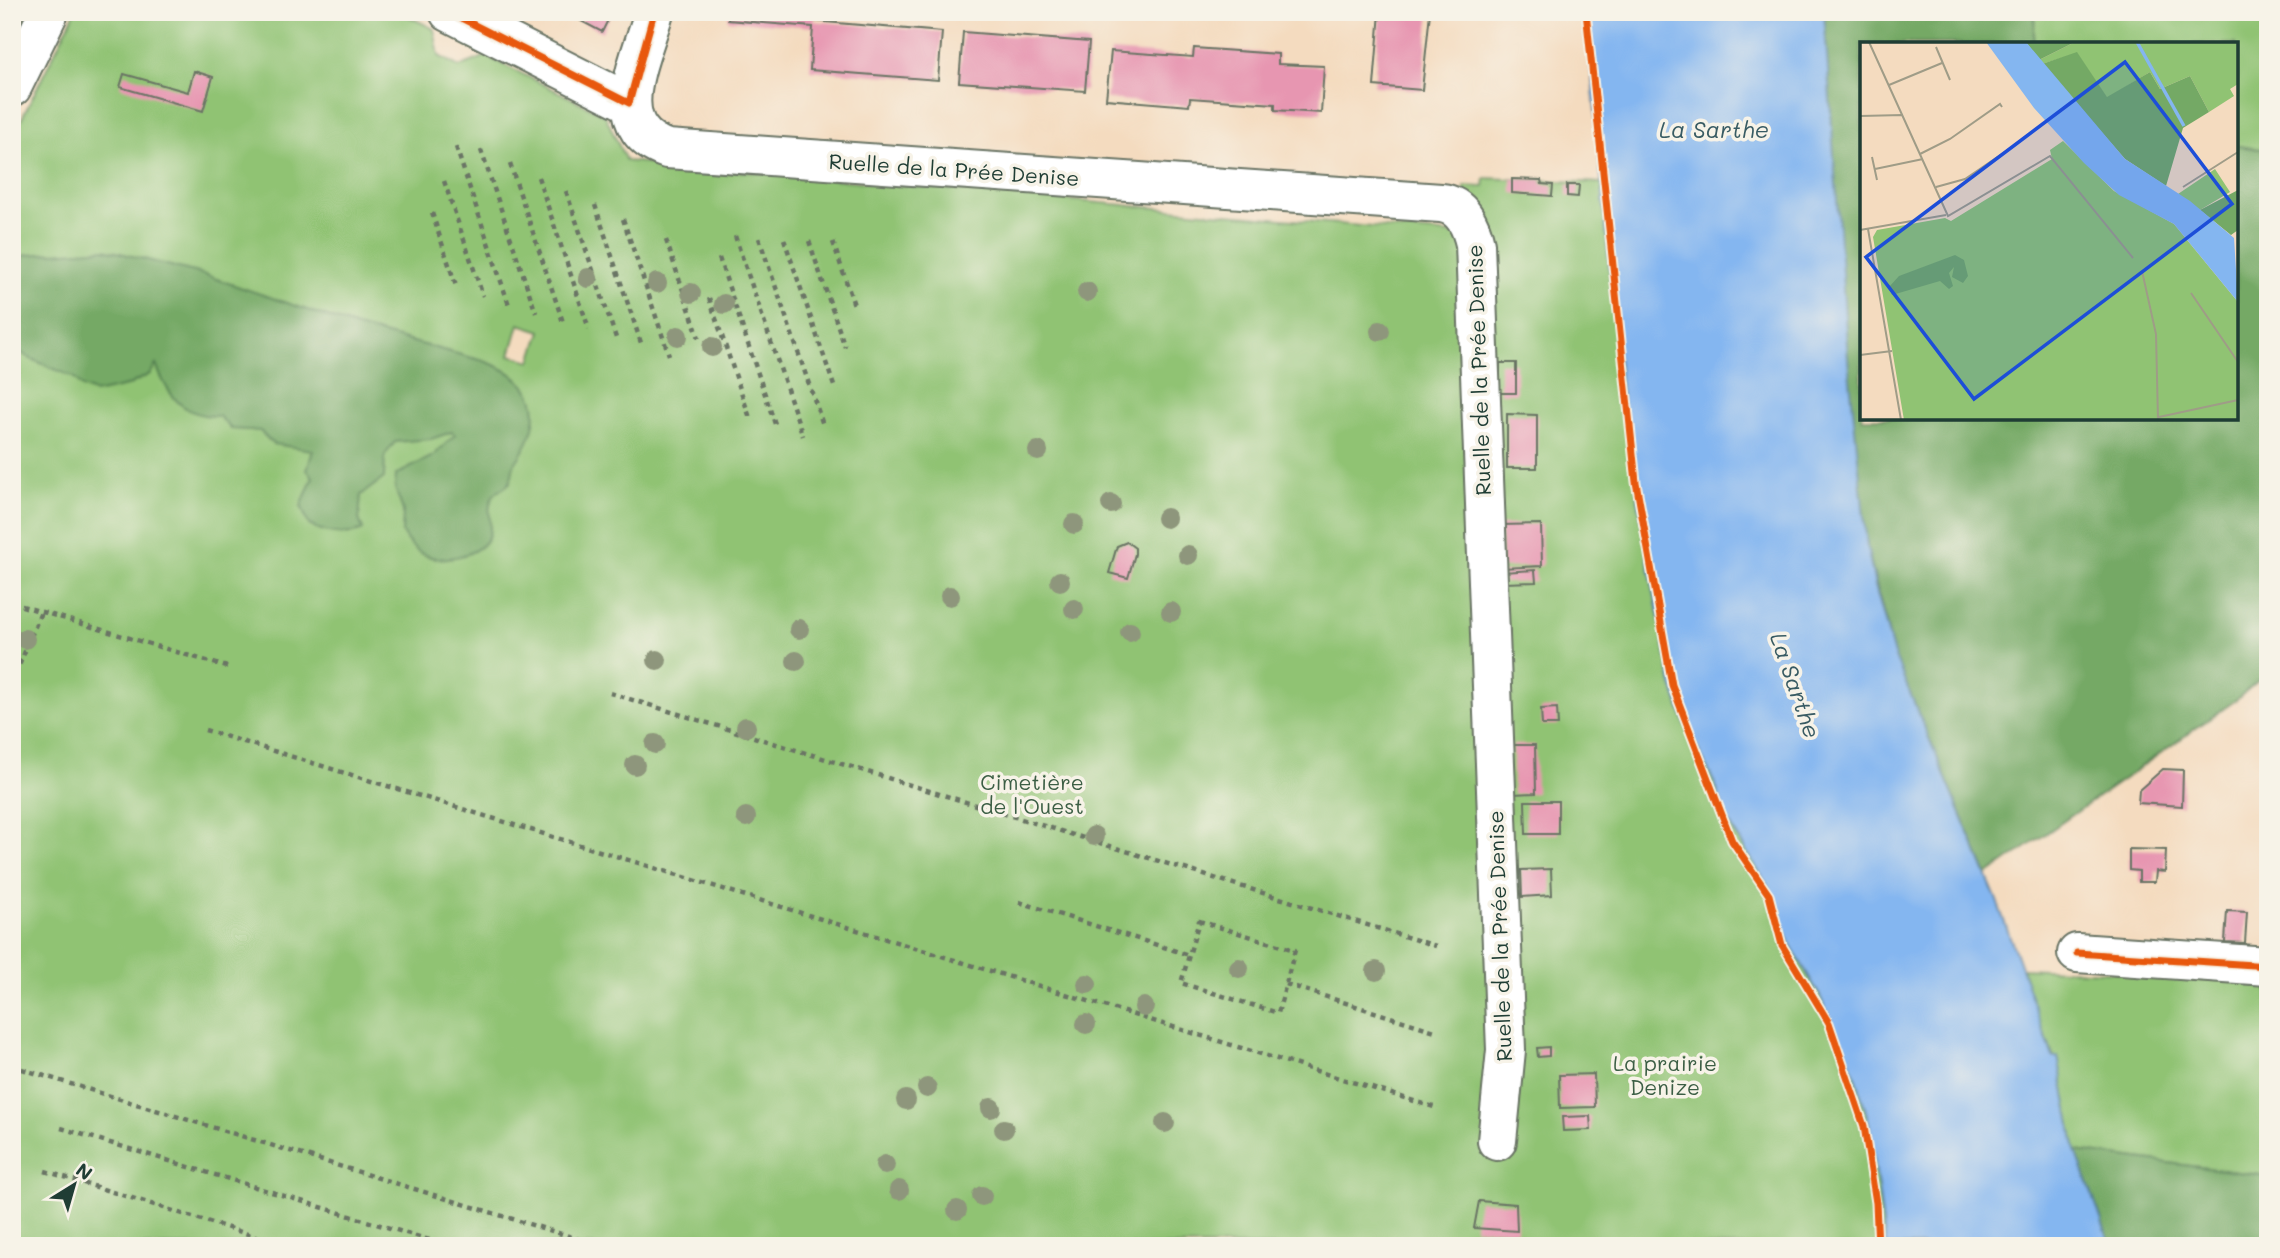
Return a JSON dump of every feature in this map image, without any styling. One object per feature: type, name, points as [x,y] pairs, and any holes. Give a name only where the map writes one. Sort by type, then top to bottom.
[{"type":"street","points":[[12,88],[49,12]]},
{"type":"street","points":[[449,12],[629,103],[654,12]]},
{"type":"street","name":"Ruelle de la Prée Denise","points":[[629,103],[633,121],[642,135],[667,149],[1441,203],[1452,206],[1462,214],[1475,244],[1506,1051],[1497,1141]]},
{"type":"street","points":[[2077,953],[2268,966]]},
{"type":"path","points":[[1586,12],[1636,482],[1672,685],[1732,841],[1769,895],[1782,944],[1829,1023],[1864,1126],[1876,1203],[1878,1246]]},
{"type":"path","points":[[456,147],[509,305]]},
{"type":"path","points":[[481,150],[537,313]]},
{"type":"path","points":[[510,163],[563,321]]},
{"type":"path","points":[[538,177],[589,330]]},
{"type":"path","points":[[444,180],[483,296]]},
{"type":"path","points":[[566,191],[616,338]]},
{"type":"path","points":[[595,205],[642,346]]},
{"type":"path","points":[[432,213],[457,289]]},
{"type":"path","points":[[623,219],[669,355]]},
{"type":"path","points":[[735,236],[803,436]]},
{"type":"path","points":[[760,237],[823,425]]},
{"type":"path","points":[[784,239],[834,386]]},
{"type":"path","points":[[666,240],[699,338]]},
{"type":"path","points":[[809,241],[845,347]]},
{"type":"path","points":[[833,242],[855,308]]},
{"type":"path","points":[[719,258],[776,427]]},
{"type":"path","points":[[709,298],[750,418]]},
{"type":"path","points":[[12,604],[228,667]]},
{"type":"path","points":[[12,684],[41,612]]},
{"type":"path","points":[[610,693],[1436,946]]},
{"type":"path","points":[[205,730],[1437,1108]]},
{"type":"path","points":[[1019,902],[1189,955]]},
{"type":"path","points":[[1199,921],[1295,950],[1278,1013],[1181,983],[1189,955],[1199,921]]},
{"type":"path","points":[[1286,984],[1438,1032]]},
{"type":"path","points":[[12,1066],[601,1246]]},
{"type":"path","points":[[61,1128],[449,1246]]},
{"type":"path","points":[[45,1171],[286,1246]]},
{"type":"green space","name":"Cimetière de l'Ouest","points":[[75,12],[400,12],[434,29],[439,56],[459,67],[486,56],[605,115],[626,161],[1463,235],[1464,186],[1484,187],[1485,178],[1602,183],[1621,393],[1649,566],[1672,685],[1685,723],[1716,786],[1726,818],[1772,893],[1789,942],[1819,994],[1856,1076],[1869,1123],[1886,1246],[12,1246],[12,138]],"holes":[[[519,324],[541,331],[531,361],[510,355]]]},
{"type":"green space","points":[[1824,12],[2035,12],[2033,42],[1860,42],[1860,420],[2238,420],[2238,146],[2268,150],[2268,672],[2236,700],[1987,875],[1894,655],[1867,547],[1848,360]]},
{"type":"green space","points":[[2035,12],[2268,12],[2268,150],[2238,146],[2238,42],[2033,42]]},
{"type":"green space","points":[[105,249],[202,274],[357,327],[484,361],[517,378],[533,401],[533,429],[515,464],[510,482],[495,494],[491,501],[490,532],[483,544],[460,556],[433,557],[415,549],[402,533],[403,511],[395,488],[396,475],[433,456],[455,435],[452,432],[431,439],[395,442],[385,455],[384,478],[361,495],[359,519],[363,530],[343,534],[328,532],[309,525],[301,506],[313,477],[307,470],[313,450],[273,444],[260,431],[231,429],[219,416],[196,413],[186,408],[172,395],[156,365],[150,374],[127,386],[95,393],[82,387],[73,377],[29,358],[12,346],[12,261],[26,255]]},
{"type":"green space","points":[[2022,968],[2268,979],[2268,1176],[2076,1151],[2058,1058],[2054,1057],[2031,1000]]},
{"type":"green space","points":[[2076,1151],[2268,1176],[2268,1246],[2111,1246]]},
{"type":"water","name":"La Sarthe","points":[[1586,12],[1824,12],[1848,360],[1867,547],[1875,586],[1894,655],[1996,898],[2053,1057],[2058,1057],[2076,1151],[2111,1246],[1886,1246],[1869,1123],[1856,1076],[1819,994],[1789,942],[1772,893],[1726,818],[1716,786],[1685,723],[1672,685],[1649,566],[1621,393]]},
{"type":"building","points":[[12,12],[24,12],[12,37]]},
{"type":"building","points":[[564,12],[612,12],[602,32]]},
{"type":"building","points":[[729,12],[815,12],[814,21],[942,32],[938,80],[810,70],[813,27],[728,20]]},
{"type":"building","points":[[1380,12],[1430,12],[1422,90],[1374,86]]},
{"type":"building","points":[[963,32],[1089,42],[1085,91],[959,82]]},
{"type":"building","points":[[1194,48],[1278,54],[1278,64],[1324,66],[1321,113],[1275,110],[1275,104],[1190,98],[1189,106],[1106,99],[1111,51],[1193,57]]},
{"type":"building","points":[[194,71],[213,77],[203,111],[120,87],[124,74],[188,92]]},
{"type":"building","points":[[1512,179],[1541,180],[1542,184],[1553,185],[1552,196],[1512,193]]},
{"type":"building","points":[[1567,185],[1579,185],[1578,197],[1567,196]]},
{"type":"building","points":[[1500,363],[1516,363],[1516,393],[1500,393]]},
{"type":"building","points":[[1507,414],[1537,415],[1537,468],[1507,468]]},
{"type":"building","points":[[1541,524],[1542,566],[1502,568],[1500,525]]},
{"type":"building","points":[[1127,542],[1135,548],[1128,578],[1109,573],[1117,546]]},
{"type":"building","points":[[1535,570],[1536,582],[1504,583],[1503,572]]},
{"type":"building","points":[[1557,708],[1558,725],[1542,725],[1541,709]]},
{"type":"building","points":[[1513,745],[1535,745],[1536,793],[1513,794]]},
{"type":"building","points":[[2163,769],[2183,770],[2182,806],[2138,803],[2139,790]]},
{"type":"building","points":[[1525,801],[1558,801],[1558,834],[1526,834]]},
{"type":"building","points":[[2129,849],[2166,850],[2165,872],[2156,871],[2155,882],[2139,882],[2139,871],[2129,870]]},
{"type":"building","points":[[1551,869],[1552,895],[1522,897],[1521,870]]},
{"type":"building","points":[[2227,911],[2247,912],[2245,943],[2225,942]]},
{"type":"building","points":[[1549,1047],[1549,1056],[1538,1057],[1537,1048]]},
{"type":"building","points":[[1594,1074],[1595,1107],[1560,1108],[1559,1075]]},
{"type":"building","points":[[1590,1116],[1591,1130],[1563,1131],[1562,1117]]},
{"type":"building","points":[[1479,1201],[1516,1204],[1517,1231],[1474,1228]]},
{"type":"cycle path","points":[[449,12],[629,103],[654,12]]},
{"type":"cycle path","points":[[1586,12],[1636,482],[1672,685],[1732,841],[1769,895],[1782,945],[1829,1023],[1864,1126],[1876,1203],[1878,1246]]},
{"type":"cycle path","points":[[2077,953],[2268,966]]},
{"type":"park label","name":"La prairie Denize","points":[[1665,1074]]}]
